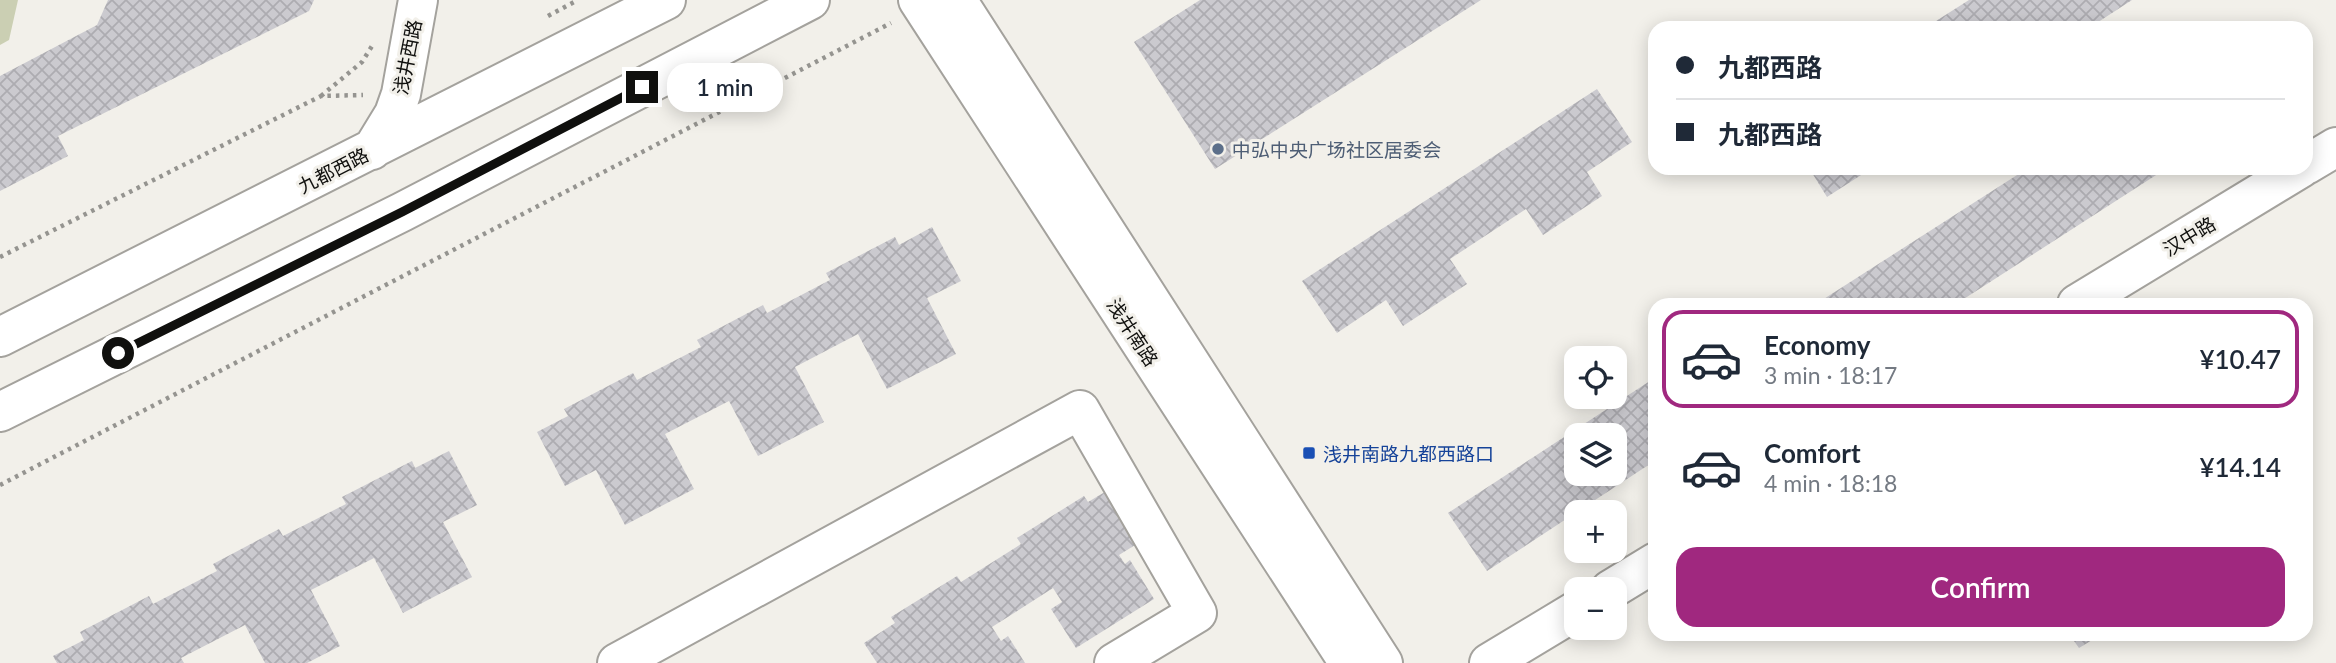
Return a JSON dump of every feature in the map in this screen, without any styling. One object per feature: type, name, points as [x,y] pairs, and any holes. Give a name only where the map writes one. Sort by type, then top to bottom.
[{"type":"street","name":"浅井西路","points":[[372,150],[394,114],[401,94],[418,0]]},
{"type":"street","name":"九都西路","points":[[0,337],[666,0]]},
{"type":"street","points":[[0,412],[402,212],[810,0]]},
{"type":"street","name":"浅井南路","points":[[932,3],[1349,663]]},
{"type":"street","name":"浅井南路","points":[[932,3],[1383,663]]},
{"type":"street","points":[[2313,161],[2336,147]]},
{"type":"street","name":"汉中路","points":[[2087,298],[2289,175]]},
{"type":"street","points":[[617,663],[1080,410],[1197,613],[1114,663]]},
{"type":"street","points":[[1627,579],[1648,567]]},
{"type":"street","points":[[1489,663],[1564,618]]},
{"type":"path","points":[[543,19],[578,0]]},
{"type":"path","points":[[0,485],[932,3]]},
{"type":"path","points":[[0,257],[321,96],[362,62],[374,42]]},
{"type":"path","points":[[321,96],[401,94]]},
{"type":"green space","points":[[0,0],[18,0],[9,40],[0,45]]},
{"type":"building","points":[[108,0],[314,0],[309,11],[58,136],[68,156],[0,191],[0,76],[97,25]]},
{"type":"building","points":[[1200,0],[1481,0],[1215,169],[1134,42]]},
{"type":"building","points":[[1969,0],[2132,0],[2100,21],[1936,21]]},
{"type":"building","points":[[1597,89],[1632,142],[1587,172],[1602,196],[1543,235],[1526,209],[1450,259],[1467,284],[1403,326],[1386,300],[1337,333],[1302,281]]},
{"type":"building","points":[[1813,175],[1861,175],[1827,197]]},
{"type":"building","points":[[2017,175],[2156,175],[1965,298],[1825,298]]},
{"type":"building","points":[[932,227],[961,281],[927,298],[956,354],[887,389],[858,334],[795,367],[824,422],[758,456],[729,401],[665,434],[694,489],[625,525],[596,470],[565,486],[537,432],[568,416],[564,409],[633,373],[637,380],[701,347],[697,340],[763,305],[767,313],[830,280],[826,273],[895,237],[899,245]]},
{"type":"building","points":[[1648,382],[1648,465],[1627,479],[1627,423],[1586,423],[1607,409],[1627,409],[1627,396]]},
{"type":"building","points":[[1564,437],[1564,486],[1616,486],[1595,500],[1564,500],[1564,520],[1487,571],[1448,513]]},
{"type":"building","points":[[449,451],[477,505],[443,522],[472,577],[403,613],[374,558],[311,590],[340,646],[307,663],[265,663],[245,625],[181,658],[184,663],[57,663],[53,656],[84,640],[80,632],[149,596],[153,604],[217,571],[213,564],[279,529],[283,536],[346,504],[342,497],[412,461],[415,468]]},
{"type":"building","points":[[1115,486],[1148,537],[1119,555],[1125,564],[1130,560],[1154,599],[1076,648],[1051,609],[1062,602],[1053,588],[992,627],[1001,641],[1008,636],[1025,663],[877,663],[864,643],[895,623],[891,617],[957,576],[961,582],[1021,544],[1017,538],[1084,496],[1088,502]]},
{"type":"building","points":[[2074,641],[2090,641],[2079,648]]},
{"type":"place","name":"中弘中央广场社区居委会","points":[[1218,149]]},
{"type":"place","name":"浅井南路九都西路口","points":[[1309,453]]},
{"type":"route","points":[[118,353],[402,212],[642,87]]}]
